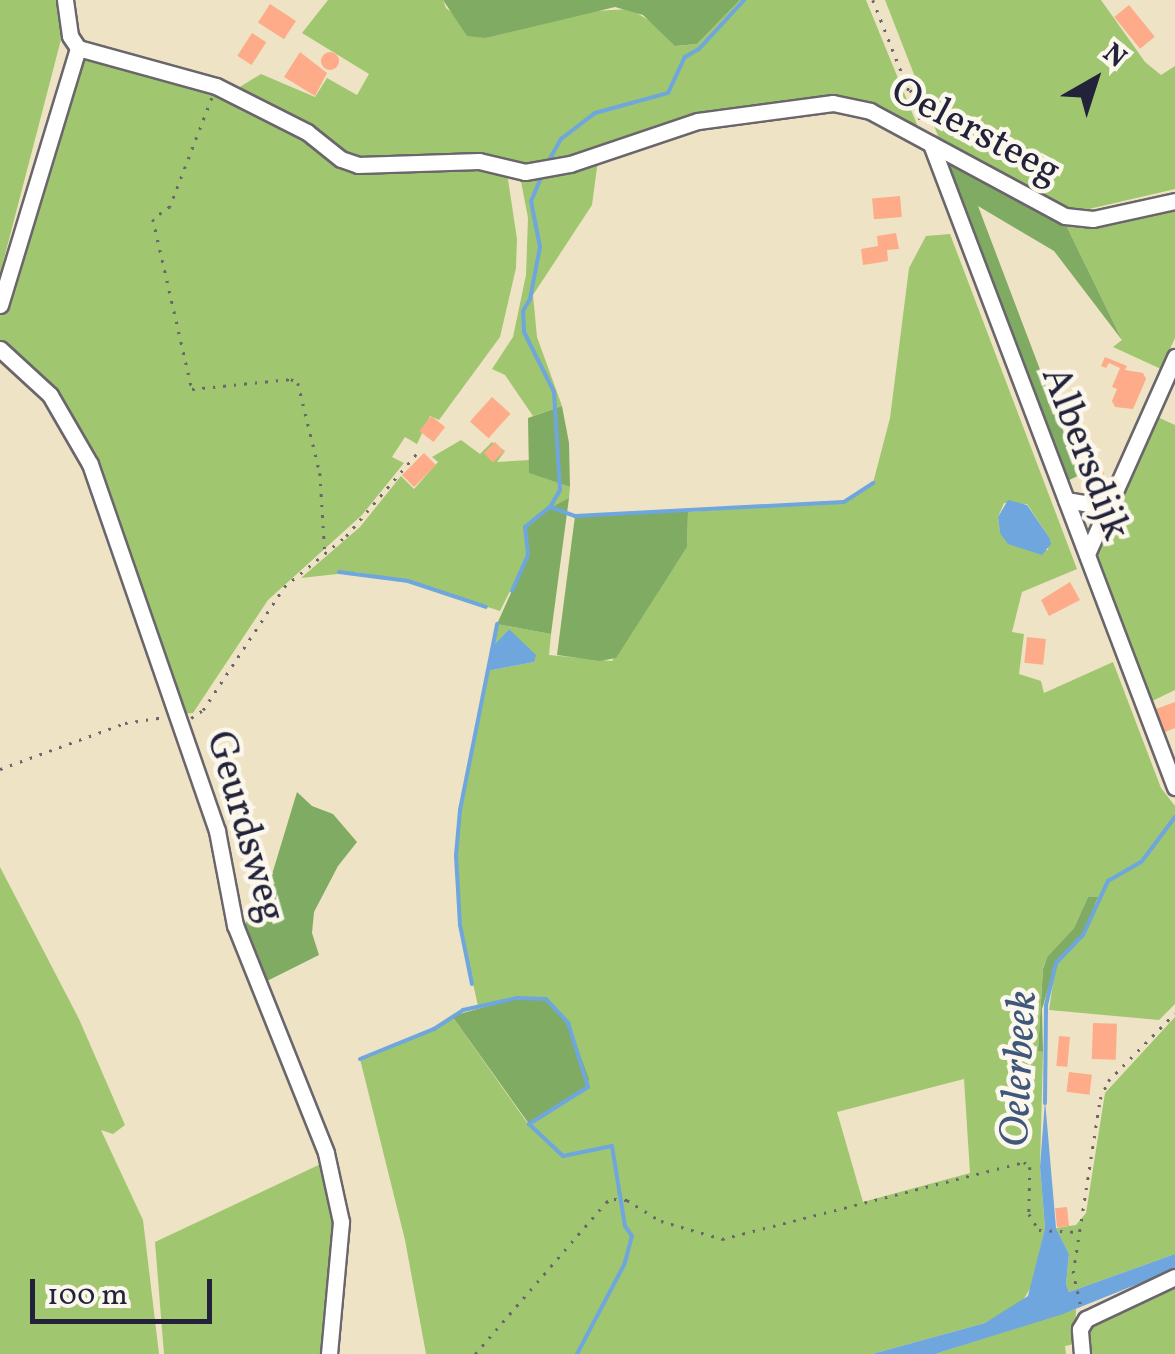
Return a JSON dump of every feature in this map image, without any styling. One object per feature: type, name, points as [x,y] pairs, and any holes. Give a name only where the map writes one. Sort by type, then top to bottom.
[{"type":"street","points":[[0,305],[78,48],[70,36],[65,0]]},
{"type":"street","name":"Oelersteeg","points":[[78,48],[216,86],[306,132],[342,159],[358,165],[479,161],[512,170],[570,164],[698,121],[834,103],[870,111],[1065,216],[1093,218],[1175,201]]},
{"type":"street","name":"Albersdijk","points":[[931,144],[1175,787]]},
{"type":"street","name":"Geurdsweg","points":[[0,349],[50,395],[84,452],[220,843],[235,925],[309,1103],[334,1177],[341,1242],[329,1354]]},
{"type":"street","points":[[1087,554],[1175,357]]},
{"type":"street","points":[[1066,500],[1108,507]]},
{"type":"street","points":[[1082,1354],[1080,1329],[1086,1318],[1175,1278]]},
{"type":"path","points":[[873,0],[918,115]]},
{"type":"path","points":[[216,86],[170,208],[153,219],[192,389],[291,378],[298,383],[320,473],[325,553]]},
{"type":"path","points":[[0,769],[125,723],[179,717],[202,710],[266,608],[284,587],[370,511],[418,452]]},
{"type":"path","points":[[1082,1310],[1076,1291],[1080,1232],[1102,1092],[1175,1013]]},
{"type":"path","points":[[474,1354],[606,1202],[621,1200],[661,1220],[722,1240],[1024,1162],[1030,1166],[1030,1214],[1043,1232],[1080,1232]]},
{"type":"green space","points":[[0,0],[60,0],[64,28],[0,274]]},
{"type":"green space","points":[[328,0],[443,0],[446,8],[486,38],[594,11],[630,9],[657,25],[676,46],[697,44],[740,0],[866,0],[918,127],[865,102],[819,97],[718,112],[535,165],[370,161],[346,155],[238,88],[261,74],[315,97],[327,78],[357,95],[369,74],[302,33]]},
{"type":"green space","points":[[443,0],[740,0],[697,44],[675,46],[643,15],[615,7],[486,38],[467,36]]},
{"type":"green space","points":[[885,0],[1101,0],[1145,62],[1161,75],[1175,66],[1175,189],[1089,209],[1060,208],[940,141]]},
{"type":"green space","points":[[71,56],[162,72],[262,112],[338,165],[473,166],[507,173],[517,239],[516,268],[500,337],[439,420],[430,416],[417,444],[405,437],[392,457],[404,463],[362,515],[268,600],[193,713],[181,714],[57,400],[26,363],[0,342],[0,315]]},
{"type":"green space","points":[[944,156],[1045,214],[1063,219],[1122,340],[1054,251],[978,206],[1080,475],[1067,481]]},
{"type":"green space","points":[[598,160],[592,205],[533,295],[537,337],[562,406],[533,416],[505,375],[492,369],[513,337],[526,275],[528,218],[520,176]]},
{"type":"green space","points":[[1175,200],[1175,338],[1161,369],[1113,347],[1122,340],[1063,219]]},
{"type":"green space","points":[[950,234],[1077,569],[1022,592],[1012,632],[1024,634],[1019,674],[1041,681],[1044,693],[1113,662],[1161,788],[1175,806],[1175,1004],[1159,1020],[1049,1010],[1056,963],[1083,935],[1098,898],[1088,897],[1074,928],[1047,957],[1043,968],[1038,1051],[1043,1052],[1040,1167],[1045,1228],[1031,1287],[1020,1305],[985,1323],[872,1354],[426,1354],[405,1240],[360,1059],[434,1029],[452,1016],[528,1124],[517,998],[478,1006],[460,925],[457,834],[487,671],[534,662],[509,629],[493,646],[497,624],[551,634],[549,655],[612,661],[687,547],[688,512],[844,502],[873,483],[890,418],[909,268],[926,236]],"holes":[[[1004,503],[1027,504],[1049,537],[1048,550],[1034,551],[1000,533],[998,517]],[[964,1079],[970,1173],[863,1202],[837,1112]]]},
{"type":"green space","points":[[562,406],[569,443],[570,487],[529,473],[528,418]]},
{"type":"green space","points":[[1153,415],[1175,425],[1175,690],[1150,702],[1093,552]]},
{"type":"green space","points":[[461,440],[480,454],[492,442],[505,451],[497,462],[529,460],[530,473],[570,487],[569,498],[525,527],[528,555],[500,611],[408,581],[356,572],[301,578],[360,527],[401,476],[414,489],[438,462],[432,457]]},
{"type":"green space","points":[[569,498],[551,634],[497,624],[528,555],[525,527],[534,517]]},
{"type":"green space","points":[[688,512],[687,547],[616,658],[600,661],[557,655],[575,516]]},
{"type":"green space","points":[[297,792],[312,806],[333,814],[357,842],[338,866],[314,912],[312,933],[319,955],[265,982],[242,929],[270,881]]},
{"type":"green space","points":[[0,867],[79,1019],[125,1125],[113,1134],[101,1130],[143,1220],[159,1354],[0,1354]]},
{"type":"green space","points":[[1088,897],[1098,897],[1083,935],[1056,963],[1042,1009],[1043,1052],[1038,1051],[1043,969],[1047,957],[1074,928]]},
{"type":"green space","points":[[517,998],[546,999],[568,1023],[589,1079],[583,1092],[529,1124],[452,1016]]},
{"type":"green space","points":[[1175,1017],[1175,1254],[1069,1292],[1069,1254],[1056,1228],[1076,1225],[1086,1213],[1105,1093]]},
{"type":"green space","points":[[327,1161],[333,1239],[324,1354],[164,1354],[155,1242]]},
{"type":"green space","points":[[1175,1283],[1175,1354],[1087,1354],[1085,1324]]},
{"type":"green space","points":[[1076,1309],[1075,1344],[1065,1346],[1066,1354],[935,1354]]},
{"type":"water","points":[[1008,500],[1027,505],[1049,537],[1051,544],[1042,555],[1008,544],[1000,533],[998,517]]},
{"type":"water","points":[[509,629],[536,655],[534,662],[487,671],[493,646]]},
{"type":"water","points":[[1045,1100],[1056,1228],[1069,1254],[1069,1292],[1175,1254],[1175,1269],[1063,1314],[935,1354],[872,1354],[985,1323],[1028,1296],[1045,1228],[1040,1167]]},
{"type":"building","points":[[270,4],[296,21],[284,39],[258,22]]},
{"type":"building","points":[[1129,5],[1155,37],[1140,49],[1114,17]]},
{"type":"building","points":[[252,33],[266,42],[252,65],[237,56]]},
{"type":"building","points":[[300,52],[327,73],[315,96],[284,77]]},
{"type":"building","points":[[330,52],[339,61],[330,70],[321,61]]},
{"type":"building","points":[[900,196],[902,217],[874,219],[872,198]]},
{"type":"building","points":[[896,233],[899,249],[887,250],[888,261],[863,265],[861,249],[878,246],[877,236]]},
{"type":"building","points":[[1105,357],[1127,366],[1125,370],[1143,373],[1146,379],[1133,409],[1115,407],[1112,401],[1117,389],[1112,387],[1120,368],[1109,363],[1106,368],[1101,366]]},
{"type":"building","points":[[492,397],[511,414],[488,438],[470,422]]},
{"type":"building","points":[[431,416],[445,427],[433,442],[419,431]]},
{"type":"building","points":[[495,442],[504,451],[493,463],[484,453]]},
{"type":"building","points":[[424,453],[436,465],[414,487],[402,475]]},
{"type":"building","points":[[1095,466],[1102,468],[1102,482],[1095,484],[1088,482],[1086,475],[1088,468]]},
{"type":"building","points":[[1070,582],[1080,600],[1049,616],[1041,600]]},
{"type":"building","points":[[1027,637],[1046,639],[1043,665],[1024,663]]},
{"type":"building","points":[[1175,702],[1175,728],[1165,732],[1156,709]]},
{"type":"building","points":[[1093,1023],[1117,1024],[1116,1060],[1092,1059]]},
{"type":"building","points":[[1059,1036],[1070,1037],[1067,1067],[1056,1066]]},
{"type":"building","points":[[1069,1072],[1092,1075],[1089,1095],[1067,1092]]},
{"type":"building","points":[[1067,1207],[1069,1226],[1057,1227],[1055,1208]]},
{"type":"waterway","points":[[547,164],[561,139],[595,113],[668,93],[685,57],[699,49],[744,0]]},
{"type":"waterway","points":[[543,173],[531,201],[540,247],[530,299],[523,311],[524,332],[554,392],[560,490],[550,507]]},
{"type":"waterway","points":[[512,591],[528,555],[525,527],[550,507],[575,516],[844,502],[873,483]]},
{"type":"waterway","points":[[339,572],[408,581],[486,607]]},
{"type":"waterway","points":[[472,984],[460,925],[456,855],[460,810],[497,624]]},
{"type":"waterway","name":"Oelerbeek","points":[[1045,1103],[1046,1005],[1056,963],[1083,935],[1108,881],[1142,861],[1175,817]]},
{"type":"waterway","points":[[360,1059],[434,1029],[463,1010],[517,998],[546,999],[568,1023],[588,1087],[529,1124],[563,1156],[612,1146],[625,1226],[632,1236],[625,1263],[577,1354]]}]
